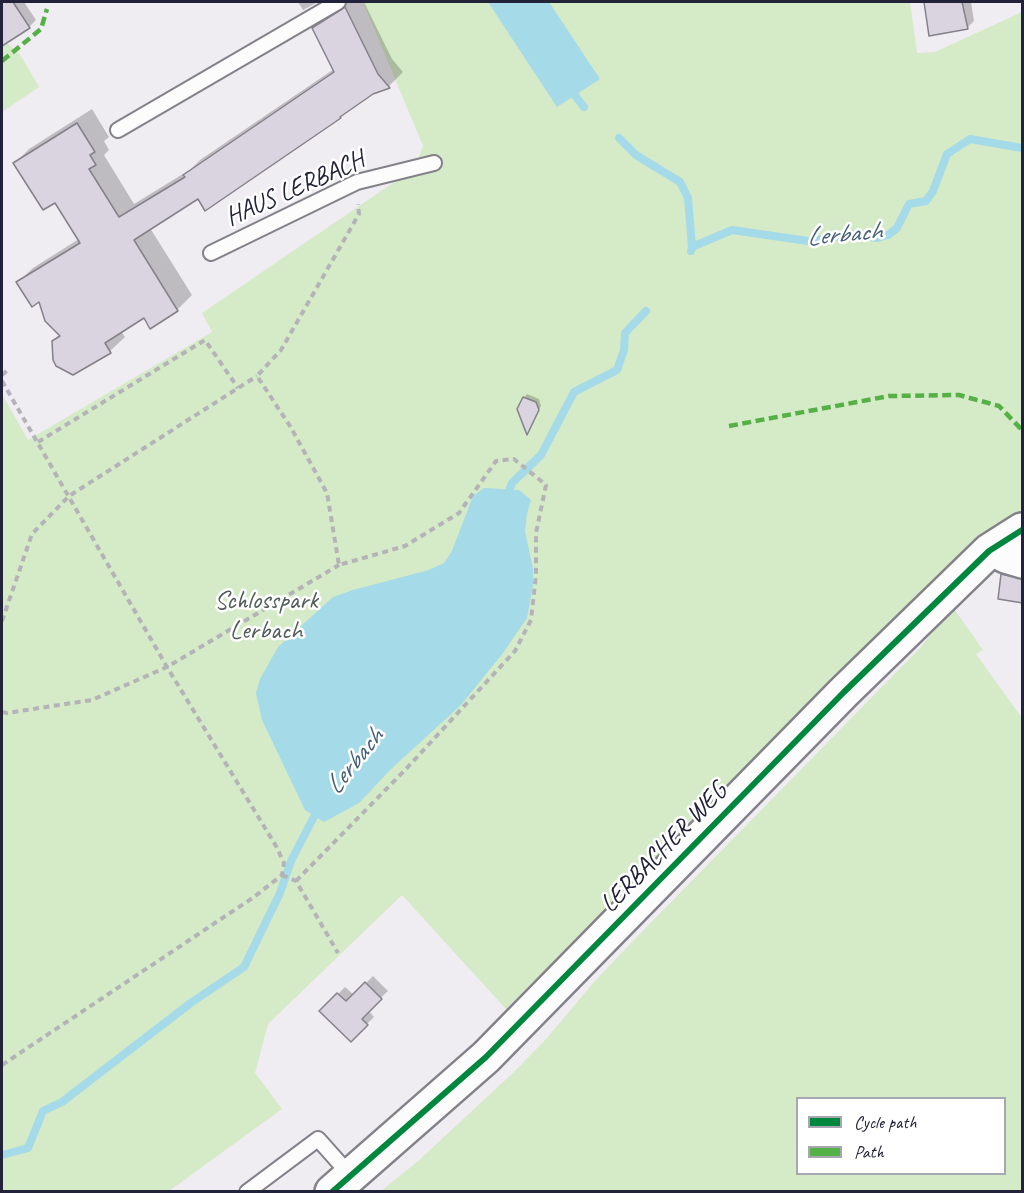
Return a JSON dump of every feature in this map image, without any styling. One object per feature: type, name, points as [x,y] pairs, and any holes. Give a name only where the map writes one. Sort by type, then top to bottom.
[{"type":"street","name":"LERBACHER WEG","points":[[342,1184],[486,1057],[844,692],[989,550],[1023,530]]},
{"type":"street","points":[[989,550],[1005,559],[1023,564]]},
{"type":"lane","points":[[118,130],[338,2]]},
{"type":"lane","name":"HAUS LERBACH","points":[[211,253],[357,182],[434,163]]},
{"type":"lane","name":"LERBACHER WEG","points":[[247,1191],[318,1138],[342,1184]]},
{"type":"path","points":[[2,621],[32,534],[69,496],[256,376],[281,350],[358,214],[357,182]]},
{"type":"path","points":[[38,442],[205,340],[238,388]]},
{"type":"path","points":[[2,375],[9,369]]},
{"type":"path","points":[[256,376],[290,426],[327,493],[339,565]]},
{"type":"path","points":[[2,381],[167,667],[276,846],[284,863],[282,875],[254,897],[2,1065]]},
{"type":"path","points":[[2,712],[92,700],[167,667],[339,565],[405,546],[459,513],[496,461],[514,459],[546,485],[536,533],[536,575],[531,620],[515,651],[406,769],[296,881]]},
{"type":"path","points":[[282,875],[296,881],[338,953]]},
{"type":"green space","name":"Schlosspark Lerbach","points":[[363,2],[910,2],[917,53],[935,52],[1022,12],[1022,513],[919,595],[506,1009],[402,895],[268,1024],[255,1073],[282,1109],[169,1191],[2,1191],[2,394],[28,440],[212,332],[202,313],[415,168],[423,146]]},
{"type":"green space","points":[[2,33],[7,43],[21,56],[39,87],[2,112]]},
{"type":"green space","points":[[954,609],[983,650],[976,654],[1022,718],[1022,1191],[381,1191],[417,1162],[515,1071],[631,943],[922,646],[935,628]]},
{"type":"water","points":[[488,2],[549,2],[600,79],[557,107]]},
{"type":"water","points":[[484,488],[519,490],[531,500],[525,531],[533,569],[533,585],[527,618],[503,653],[461,705],[391,769],[359,803],[324,822],[305,810],[262,720],[256,693],[260,679],[278,647],[333,597],[429,570],[444,563],[452,551],[473,496]]},
{"type":"building","points":[[2,2],[13,2],[30,28],[2,46]]},
{"type":"building","points":[[924,2],[962,2],[968,29],[929,36]]},
{"type":"building","points":[[345,7],[378,74],[390,88],[373,94],[205,211],[198,199],[134,240],[178,311],[150,329],[144,318],[105,343],[111,353],[73,375],[56,366],[53,360],[52,341],[60,336],[45,321],[39,302],[32,307],[16,282],[80,243],[55,203],[43,210],[13,163],[77,123],[95,152],[90,155],[96,165],[89,169],[119,217],[185,177],[183,175],[334,72],[312,28]]},
{"type":"building","points":[[523,397],[536,402],[539,410],[527,435],[517,409]]},
{"type":"building","points":[[1001,574],[1023,579],[1023,603],[998,599]]},
{"type":"building","points":[[365,982],[382,999],[362,1019],[368,1025],[351,1042],[319,1011],[337,993],[346,1001]]},
{"type":"waterway","points":[[570,89],[584,107]]},
{"type":"waterway","points":[[619,138],[636,155],[680,182],[688,198],[692,247]]},
{"type":"waterway","name":"Lerbach","points":[[691,251],[692,247],[732,230],[808,241],[853,234],[877,238],[888,235],[897,228],[909,204],[926,201],[933,191],[947,154],[970,139],[1022,148]]},
{"type":"waterway","name":"Lerbach","points":[[506,499],[512,483],[541,455],[574,392],[617,370],[624,350],[625,333],[646,311]]},
{"type":"waterway","name":"Lerbach","points":[[2,1155],[28,1148],[43,1111],[62,1102],[192,1002],[244,967],[280,893],[291,861],[318,809]]},
{"type":"marked path","points":[[2,61],[41,29],[47,9]]},
{"type":"marked path","points":[[729,426],[889,396],[959,395],[999,406],[1022,430]]},
{"type":"cycle path","points":[[332,1192],[486,1057],[844,692],[989,551],[1022,530]]}]
